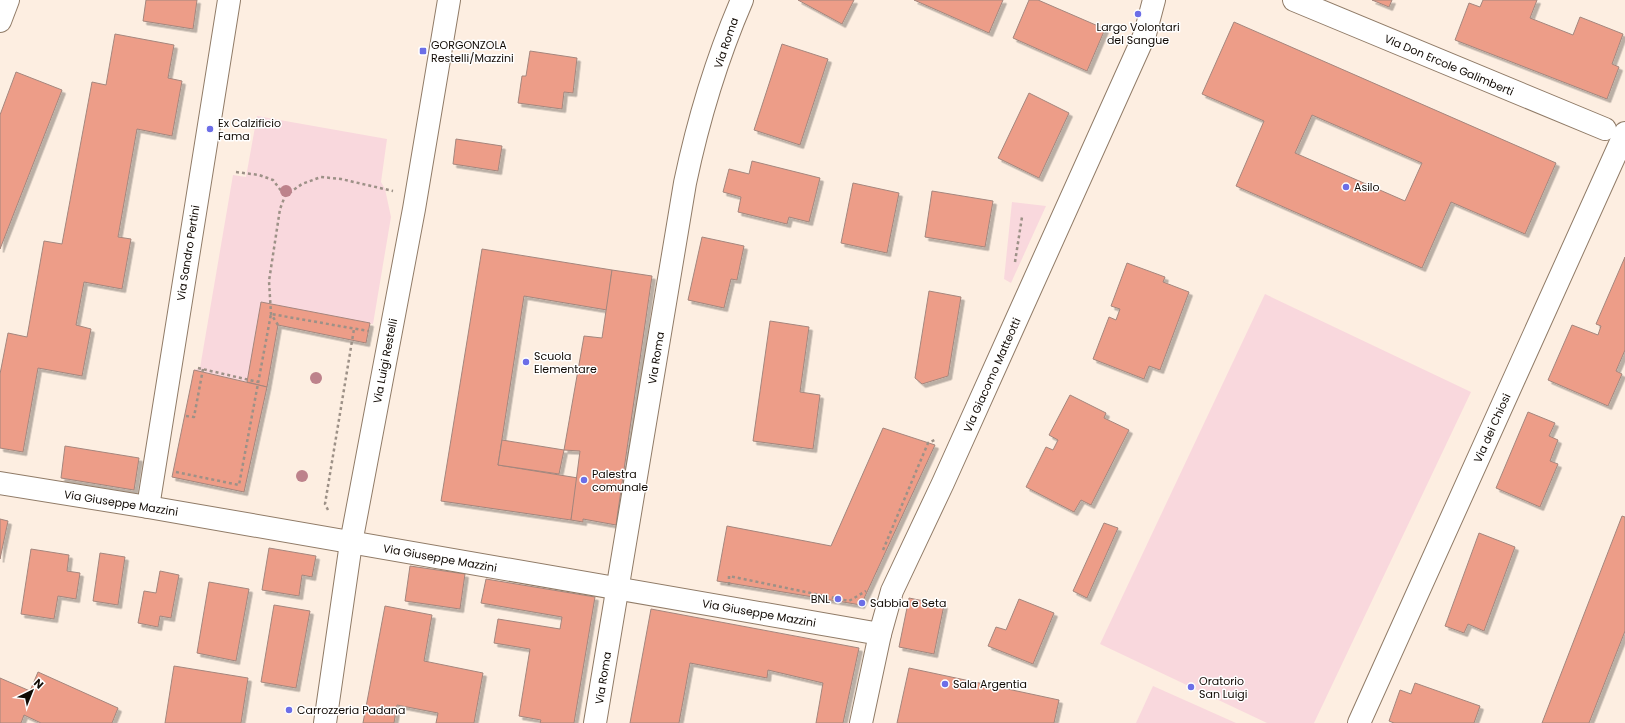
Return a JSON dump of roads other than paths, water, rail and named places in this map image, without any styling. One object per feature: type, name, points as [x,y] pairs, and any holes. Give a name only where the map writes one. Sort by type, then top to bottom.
[{"type":"street","points":[[0,21],[8,0]]},
{"type":"street","name":"Via Sandro Pertini","points":[[148,507],[229,0]]},
{"type":"street","name":"Via Luigi Restelli","points":[[325,723],[351,543],[414,209],[449,0]]},
{"type":"street","name":"Via Roma","points":[[595,723],[686,177],[700,122],[722,52],[742,0]]},
{"type":"street","name":"Via Giacomo Matteotti","points":[[861,723],[886,610],[897,581],[943,483],[1145,34],[1154,0]]},
{"type":"street","name":"Via Don Ercole Galimberti","points":[[1294,0],[1615,131]]},
{"type":"street","name":"Via dei Chiosi","points":[[1359,723],[1615,131]]},
{"type":"street","name":"Via Giuseppe Mazzini","points":[[0,483],[148,507],[880,634]]},
{"type":"place","name":"Largo Volontari del Sangue","points":[[1138,14]]},
{"type":"place","name":"GORGONZOLA Restelli/Mazzini","points":[[423,51]]},
{"type":"place","name":"Ex Calzificio Fama","points":[[210,129]]},
{"type":"place","name":"Asilo","points":[[1346,187]]},
{"type":"place","name":"Scuola Elementare","points":[[526,362]]},
{"type":"place","name":"Palestra comunale","points":[[584,480]]},
{"type":"place","name":"BNL","points":[[838,599]]},
{"type":"place","name":"Sabbia e Seta","points":[[862,603]]},
{"type":"place","name":"Sala Argentia","points":[[945,684]]},
{"type":"place","name":"Oratorio San Luigi","points":[[1191,687]]},
{"type":"place","name":"Carrozzeria Padana","points":[[289,710]]}]
